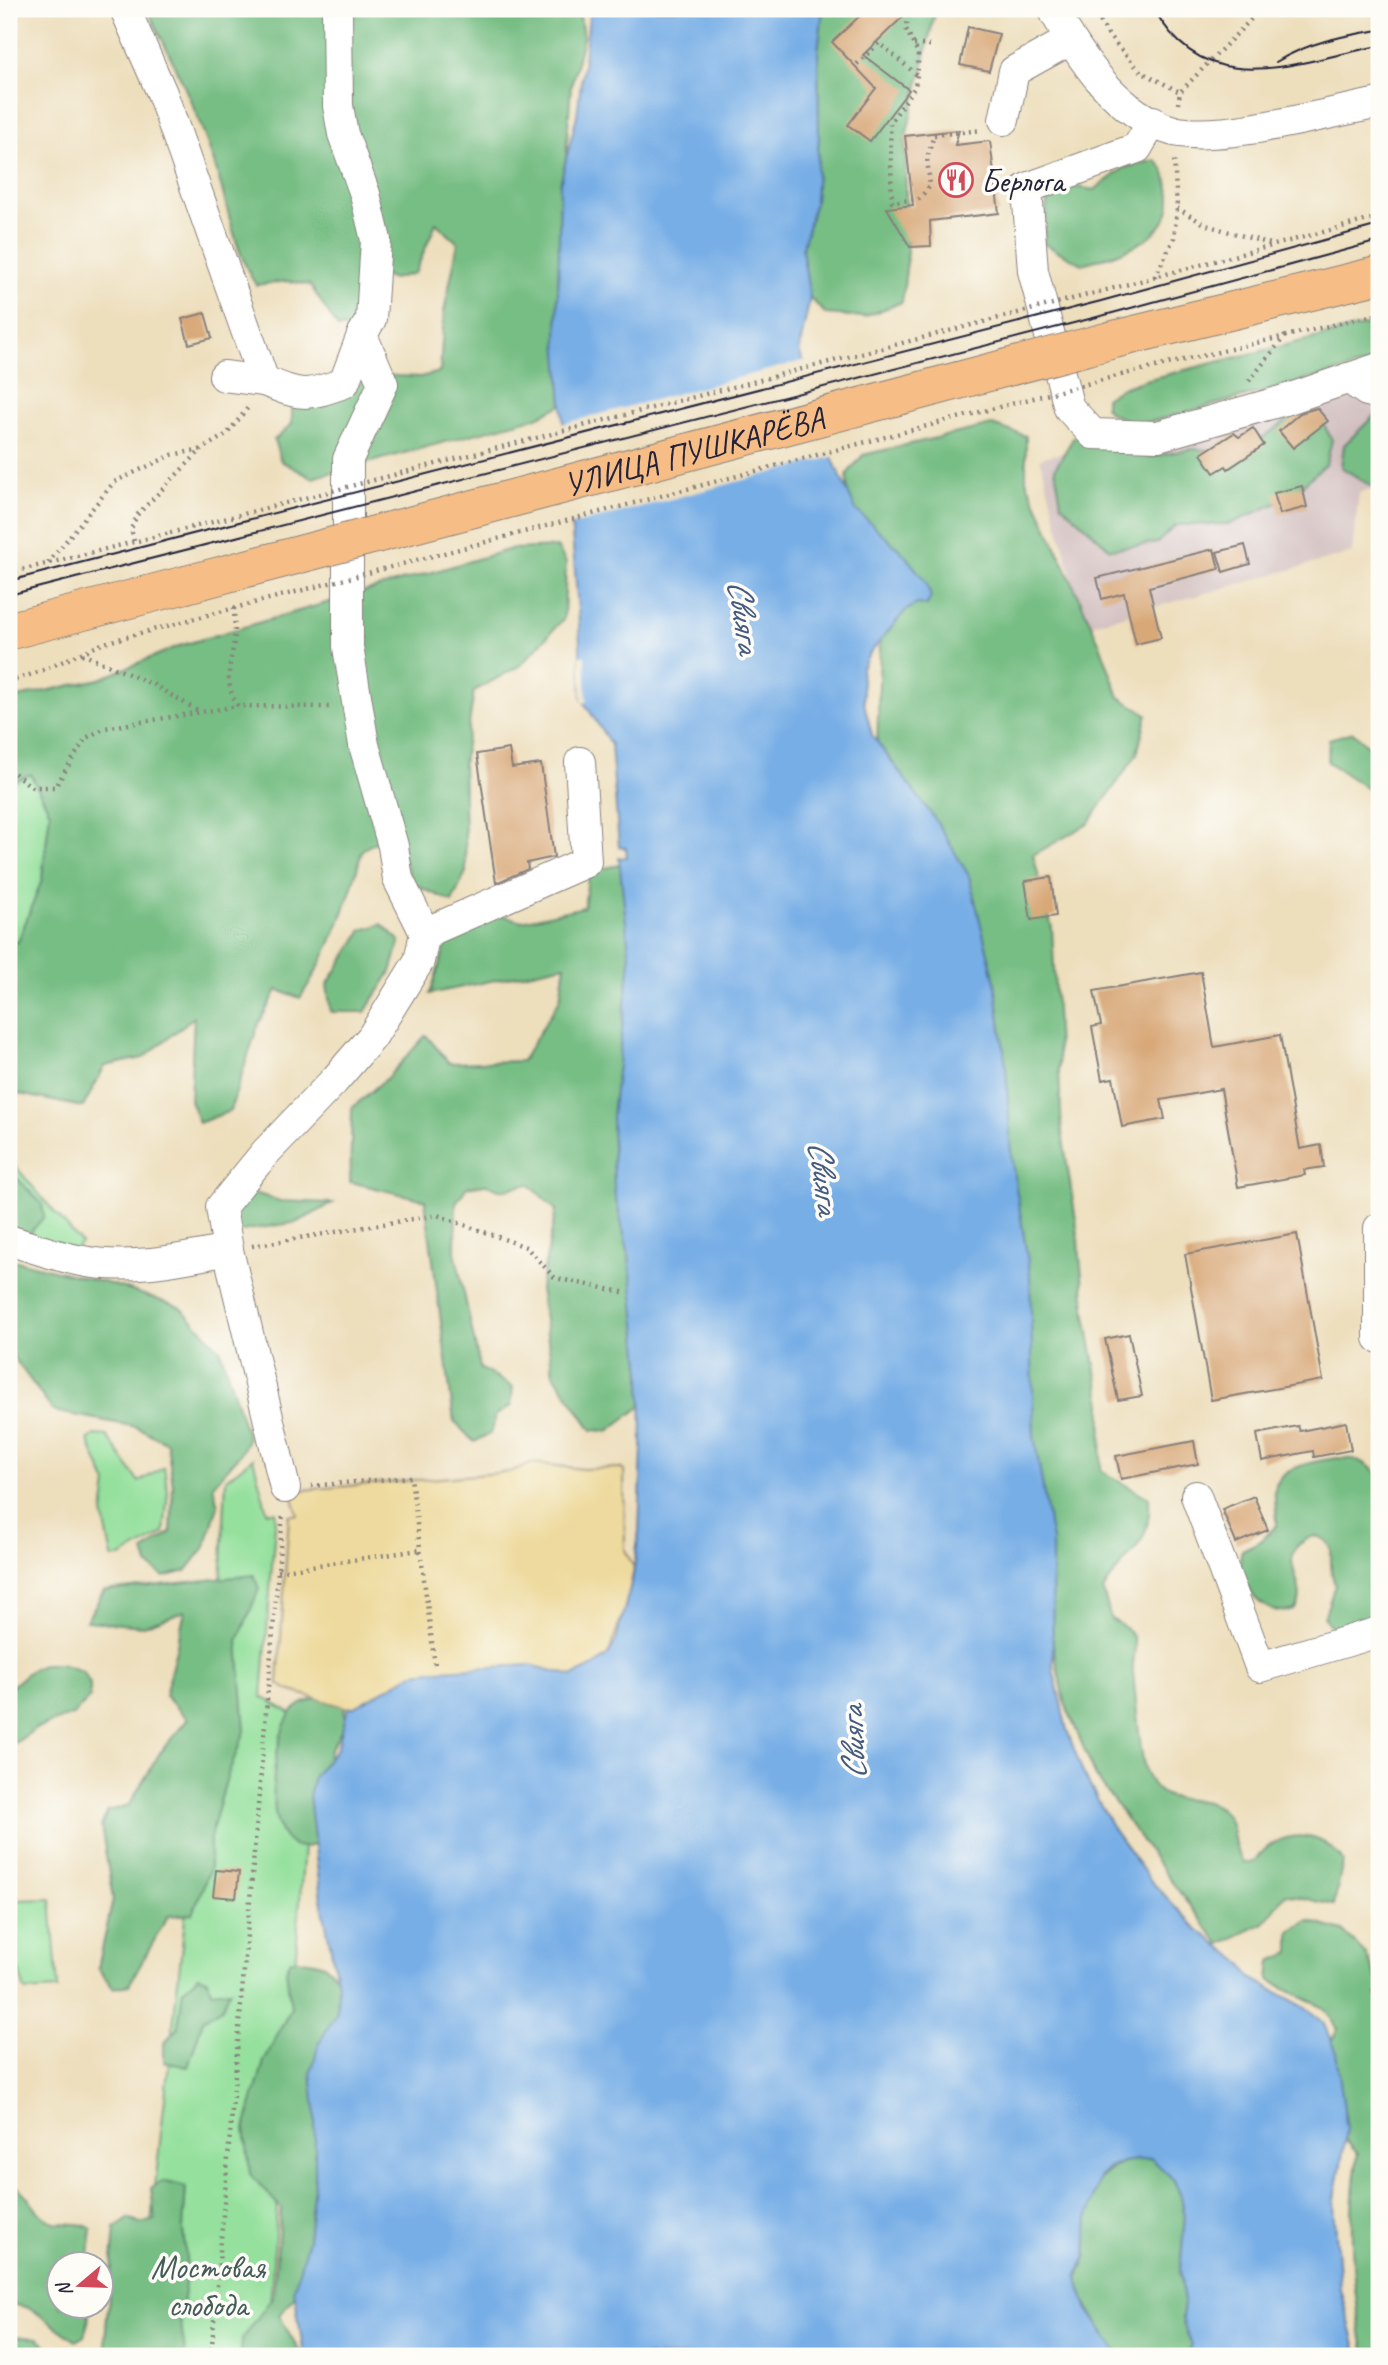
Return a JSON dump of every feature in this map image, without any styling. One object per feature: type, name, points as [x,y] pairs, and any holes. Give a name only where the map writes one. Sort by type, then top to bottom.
[{"type":"main road","name":"УЛИЦА ПУШКАРЁВА","points":[[9,631],[189,602],[1112,340],[1379,275]]},
{"type":"street","points":[[125,9],[162,93],[264,381]]},
{"type":"street","points":[[224,376],[264,381],[299,395],[313,394],[344,383],[371,319],[375,296],[376,240],[365,194],[343,134],[338,106],[337,9]]},
{"type":"street","points":[[1053,9],[1070,40],[1100,80],[1135,112],[1173,131],[1217,133],[1379,103]]},
{"type":"street","points":[[1004,120],[1014,71],[1070,40]]},
{"type":"street","points":[[1153,121],[1137,148],[1027,188],[1034,271],[1069,408],[1093,434],[1158,436],[1379,368]]},
{"type":"street","points":[[285,1489],[228,1250],[221,1207],[265,1153],[334,1082],[372,1037],[419,961],[425,933],[398,879],[393,845],[364,744],[348,647],[348,459],[383,384],[362,335]]},
{"type":"street","points":[[1348,378],[1367,391],[1379,394]]},
{"type":"street","points":[[425,933],[586,862],[580,762]]},
{"type":"street","points":[[1379,1228],[1379,1338]]},
{"type":"street","points":[[9,1240],[78,1261],[127,1264],[170,1261],[228,1250]]},
{"type":"street","points":[[1196,1496],[1260,1667],[1379,1632]]},
{"type":"path","points":[[911,9],[906,29],[919,61],[915,87],[890,123],[892,202],[919,199],[930,186],[927,158],[934,135],[991,129],[1004,120]]},
{"type":"path","points":[[1093,9],[1109,36],[1142,72],[1180,92],[1261,9]]},
{"type":"path","points":[[858,64],[879,43],[917,75]]},
{"type":"path","points":[[914,45],[933,45]]},
{"type":"path","points":[[1155,277],[1174,238],[1177,208],[1206,225],[1275,245]]},
{"type":"path","points":[[9,573],[1099,292],[1379,217]]},
{"type":"path","points":[[9,682],[82,654],[189,602],[234,608],[1121,375],[1379,314]]},
{"type":"path","points":[[1220,418],[1287,335]]},
{"type":"path","points":[[134,541],[131,529],[137,515],[202,449],[227,434],[242,418],[264,381]]},
{"type":"path","points":[[48,563],[114,482],[172,455],[202,449]]},
{"type":"path","points":[[234,608],[235,641],[227,667],[231,695],[238,706]]},
{"type":"path","points":[[82,654],[152,684],[200,712]]},
{"type":"path","points":[[9,768],[32,787],[55,787],[86,738],[105,728],[238,706],[358,708]]},
{"type":"path","points":[[228,1250],[438,1215],[526,1247],[555,1278],[627,1293]]},
{"type":"path","points":[[211,2356],[285,1489],[411,1477],[435,1666]]},
{"type":"path","points":[[278,1571],[420,1550]]},
{"type":"path","points":[[1371,1991],[1379,1989]]},
{"type":"shaded area","points":[[1379,375],[1379,486],[1359,493],[1352,553],[1085,626],[1040,458]]},
{"type":"green space","points":[[147,9],[579,9],[583,38],[571,86],[561,226],[574,399],[537,417],[312,478],[281,461],[274,440],[292,424],[292,402],[334,399],[375,375],[420,377],[440,372],[444,312],[458,243],[436,223],[415,273],[393,279],[368,269],[358,327],[338,328],[310,285],[288,281],[256,285],[236,241],[219,178],[200,123]]},
{"type":"green space","points":[[823,9],[936,9],[905,141],[907,261],[902,302],[864,317],[826,314],[810,298],[802,250],[815,201],[819,135],[818,50]]},
{"type":"green space","points":[[1155,160],[1166,176],[1170,205],[1165,220],[1143,241],[1113,255],[1082,264],[1044,244],[1047,201],[1067,185],[1094,190],[1124,168]]},
{"type":"green space","points":[[1379,322],[1379,361],[1138,425],[1110,413],[1105,406],[1105,398],[1119,389],[1145,380]]},
{"type":"green space","points":[[1379,411],[1379,491],[1341,467],[1344,445]]},
{"type":"green space","points":[[1295,415],[1319,415],[1332,440],[1326,464],[1288,498],[1230,524],[1176,525],[1157,543],[1110,549],[1061,504],[1055,468],[1074,437],[1150,457],[1191,449],[1242,452]]},
{"type":"green space","points":[[992,425],[1026,436],[1026,480],[1100,644],[1119,697],[1147,714],[1137,754],[1088,824],[1033,855],[1052,928],[1062,1132],[1077,1227],[1086,1316],[1102,1404],[1101,1471],[1149,1498],[1149,1515],[1142,1540],[1103,1591],[1111,1619],[1128,1630],[1134,1640],[1133,1672],[1144,1765],[1153,1786],[1162,1793],[1181,1799],[1202,1801],[1222,1810],[1230,1822],[1237,1851],[1245,1863],[1254,1861],[1275,1843],[1299,1836],[1322,1842],[1343,1861],[1334,1905],[1286,1894],[1264,1923],[1220,1944],[1164,1872],[1095,1775],[1064,1701],[877,751],[883,540],[848,507],[847,474],[863,455]]},
{"type":"green space","points":[[557,547],[566,563],[564,618],[521,665],[474,691],[463,764],[466,872],[452,902],[413,884],[393,832],[362,850],[345,908],[320,963],[300,998],[277,990],[258,1025],[230,1111],[199,1123],[190,1100],[194,1017],[143,1058],[105,1066],[83,1107],[9,1092],[9,943],[18,942],[42,880],[50,812],[31,774],[9,783],[9,699],[100,679],[179,646],[511,549]]},
{"type":"green space","points":[[1353,732],[1379,756],[1379,831],[1369,790],[1328,762],[1329,739]]},
{"type":"green space","points":[[30,774],[50,812],[42,880],[18,942],[9,943],[9,783]]},
{"type":"green space","points":[[645,860],[655,1396],[608,1431],[592,1430],[553,1373],[540,1289],[556,1210],[529,1184],[502,1190],[486,1184],[467,1187],[456,1203],[455,1251],[480,1368],[513,1387],[511,1406],[496,1415],[491,1433],[474,1442],[454,1421],[425,1200],[350,1182],[352,1108],[389,1076],[426,1035],[449,1063],[522,1061],[560,999],[565,965],[430,994],[449,935],[498,914],[522,921],[584,907],[589,871]]},
{"type":"green space","points":[[382,924],[400,941],[391,972],[365,1012],[331,1012],[327,985],[362,930]]},
{"type":"green space","points":[[9,1159],[81,1243],[75,1250],[29,1234],[42,1204],[9,1170]]},
{"type":"green space","points":[[9,1170],[42,1204],[44,1217],[29,1234],[9,1227]]},
{"type":"green space","points":[[251,1192],[280,1201],[333,1203],[298,1222],[216,1235]]},
{"type":"green space","points":[[9,1259],[114,1285],[180,1307],[220,1349],[248,1439],[241,1453],[213,1485],[218,1506],[205,1547],[186,1571],[164,1577],[148,1565],[144,1551],[171,1532],[173,1486],[167,1443],[137,1427],[53,1411],[9,1351]]},
{"type":"green space","points":[[94,1435],[107,1436],[139,1482],[164,1467],[168,1491],[164,1533],[121,1557],[112,1557],[103,1513],[107,1484],[88,1440]]},
{"type":"green space","name":"Мостовая слобода","points":[[253,1458],[267,1512],[276,1512],[262,1697],[313,1725],[266,2356],[136,2356],[220,1606],[226,1479]]},
{"type":"green space","points":[[1337,1458],[1361,1462],[1379,1477],[1379,1641],[1348,1636],[1335,1629],[1324,1618],[1335,1585],[1331,1571],[1331,1548],[1317,1536],[1295,1548],[1292,1556],[1300,1593],[1294,1610],[1271,1609],[1261,1603],[1252,1595],[1242,1573],[1242,1550],[1261,1541],[1277,1525],[1275,1489],[1281,1478],[1295,1468]]},
{"type":"green space","points":[[254,1575],[259,1589],[238,1641],[245,1731],[227,1777],[210,1838],[210,1868],[193,1914],[168,1916],[129,1985],[113,1988],[98,1968],[113,1899],[101,1825],[108,1811],[129,1805],[161,1751],[188,1719],[165,1696],[185,1611],[143,1626],[86,1621],[104,1591]]},
{"type":"green space","points":[[44,1664],[60,1664],[83,1671],[90,1684],[90,1697],[73,1715],[37,1728],[9,1747],[9,1689],[28,1672]]},
{"type":"green space","points":[[324,1696],[344,1705],[345,1724],[329,1752],[322,1841],[306,1847],[291,1843],[280,1831],[273,1790],[275,1766],[284,1725],[291,1713],[302,1704]]},
{"type":"green space","points":[[51,1899],[58,1989],[25,1991],[18,1968],[15,1900]]},
{"type":"green space","points":[[1308,1921],[1343,1931],[1366,1954],[1379,1983],[1379,2356],[1365,2356],[1354,2281],[1352,2205],[1358,2154],[1317,2108],[1321,2060],[1338,2029],[1324,2008],[1269,1980],[1271,1961],[1290,1953],[1290,1931]]},
{"type":"green space","points":[[291,1960],[311,1961],[325,1966],[347,1992],[316,2269],[279,2315],[302,2356],[240,2356],[241,2341],[273,2296],[281,2208],[250,2174],[245,2128],[264,2061],[291,2008],[286,1970]]},
{"type":"green space","points":[[199,1976],[208,1979],[211,1992],[230,1990],[222,2008],[203,2020],[188,2067],[164,2062],[164,2043],[178,2027],[183,1990]]},
{"type":"green space","points":[[1142,2157],[1151,2158],[1174,2180],[1181,2196],[1185,2216],[1180,2270],[1184,2303],[1182,2318],[1191,2346],[1185,2356],[1120,2356],[1091,2313],[1079,2287],[1079,2275],[1087,2254],[1088,2214],[1094,2190],[1106,2173],[1127,2161]]},
{"type":"green space","points":[[162,2181],[186,2187],[183,2229],[187,2268],[180,2320],[185,2350],[182,2356],[107,2356],[107,2320],[116,2320],[116,2250],[113,2250],[115,2228],[129,2219],[140,2224],[155,2220],[151,2189]]},
{"type":"green space","points":[[9,2183],[20,2189],[39,2213],[49,2220],[80,2224],[92,2229],[90,2250],[46,2250],[46,2319],[30,2308],[9,2304]]},
{"type":"green space","points":[[47,2320],[89,2320],[84,2336],[76,2341]]},
{"type":"green space","points":[[17,2337],[38,2338],[59,2356],[9,2356]]},
{"type":"sand","points":[[532,1463],[583,1469],[620,1468],[624,1471],[625,1550],[634,1568],[628,1599],[608,1655],[596,1665],[573,1676],[530,1665],[414,1673],[355,1707],[348,1708],[288,1690],[278,1683],[289,1515],[298,1515],[291,1491],[510,1472]]},
{"type":"water","name":"Свияга","points":[[590,9],[823,9],[818,50],[819,135],[815,201],[802,250],[810,298],[799,350],[833,460],[856,510],[902,552],[926,582],[931,597],[927,605],[917,604],[905,611],[870,653],[861,669],[864,703],[872,735],[935,819],[969,876],[995,982],[1006,1066],[1011,1156],[1030,1274],[1034,1436],[1052,1541],[1053,1669],[1067,1730],[1083,1773],[1114,1830],[1151,1881],[1196,1928],[1242,1963],[1251,1978],[1308,2009],[1324,2024],[1336,2053],[1347,2129],[1334,2205],[1340,2289],[1358,2356],[1185,2356],[1191,2346],[1182,2318],[1184,2303],[1180,2270],[1185,2216],[1174,2180],[1151,2158],[1123,2162],[1109,2168],[1099,2178],[1088,2217],[1086,2256],[1077,2275],[1087,2308],[1120,2356],[304,2356],[294,2289],[308,2239],[315,2176],[315,2108],[311,2072],[319,2043],[337,2012],[338,1984],[321,1899],[309,1796],[314,1776],[337,1748],[348,1708],[355,1707],[414,1673],[530,1665],[573,1676],[596,1665],[608,1655],[616,1641],[633,1576],[639,1531],[641,1374],[629,1255],[614,1192],[612,1116],[630,960],[619,858],[627,857],[626,848],[619,847],[611,745],[582,699],[579,623],[557,340],[560,184],[577,115]]},
{"type":"pier","points":[[806,360],[836,456],[568,526],[562,424]]},
{"type":"pier","points":[[580,656],[585,656],[587,702],[583,703],[582,699]]},
{"type":"building","points":[[867,9],[911,9],[863,55],[909,90],[870,141],[848,125],[876,88],[832,42]]},
{"type":"building","points":[[968,27],[999,34],[989,71],[960,65]]},
{"type":"building","points":[[959,130],[955,145],[990,141],[999,213],[930,221],[931,246],[910,247],[887,208],[913,205],[905,136]]},
{"type":"building","points":[[205,313],[212,338],[189,344],[182,319]]},
{"type":"building","points":[[1317,408],[1328,421],[1293,448],[1279,431],[1300,413]]},
{"type":"building","points":[[1253,428],[1264,445],[1228,469],[1226,466],[1214,473],[1201,454],[1234,433],[1239,437]]},
{"type":"building","points":[[1302,486],[1307,507],[1280,514],[1274,493]]},
{"type":"building","points":[[1245,545],[1250,564],[1223,572],[1217,552]]},
{"type":"building","points":[[1214,549],[1219,569],[1149,587],[1161,638],[1136,644],[1124,593],[1102,599],[1097,578]]},
{"type":"building","points":[[509,749],[512,768],[541,764],[554,857],[527,863],[528,869],[496,883],[477,754]]},
{"type":"building","points":[[1051,877],[1056,916],[1031,920],[1025,881]]},
{"type":"building","points":[[1201,972],[1214,1047],[1280,1035],[1300,1149],[1321,1145],[1324,1167],[1304,1170],[1305,1175],[1238,1187],[1221,1089],[1161,1100],[1165,1119],[1122,1127],[1113,1078],[1102,1080],[1092,1027],[1101,1025],[1094,991]]},
{"type":"building","points":[[1297,1234],[1323,1380],[1211,1400],[1185,1254]]},
{"type":"building","points":[[1129,1334],[1142,1396],[1118,1400],[1105,1339]]},
{"type":"building","points":[[1346,1422],[1351,1450],[1314,1457],[1313,1451],[1262,1461],[1257,1434],[1298,1426],[1300,1431]]},
{"type":"building","points":[[1194,1441],[1198,1464],[1121,1479],[1116,1456]]},
{"type":"building","points":[[1254,1496],[1268,1530],[1236,1543],[1222,1509]]},
{"type":"building","points":[[216,1870],[239,1872],[236,1898],[213,1896]]},
{"type":"tram line","points":[[1154,9],[1175,38],[1199,57],[1226,66],[1254,69],[1284,66],[1379,46]]},
{"type":"tram line","points":[[1276,62],[1313,45],[1379,30]]},
{"type":"tram line","points":[[9,581],[1101,301],[1379,225]]},
{"type":"tram line","points":[[9,595],[1105,315],[1379,241]]},
{"type":"place","name":"Берлога","points":[[956,180]]}]
